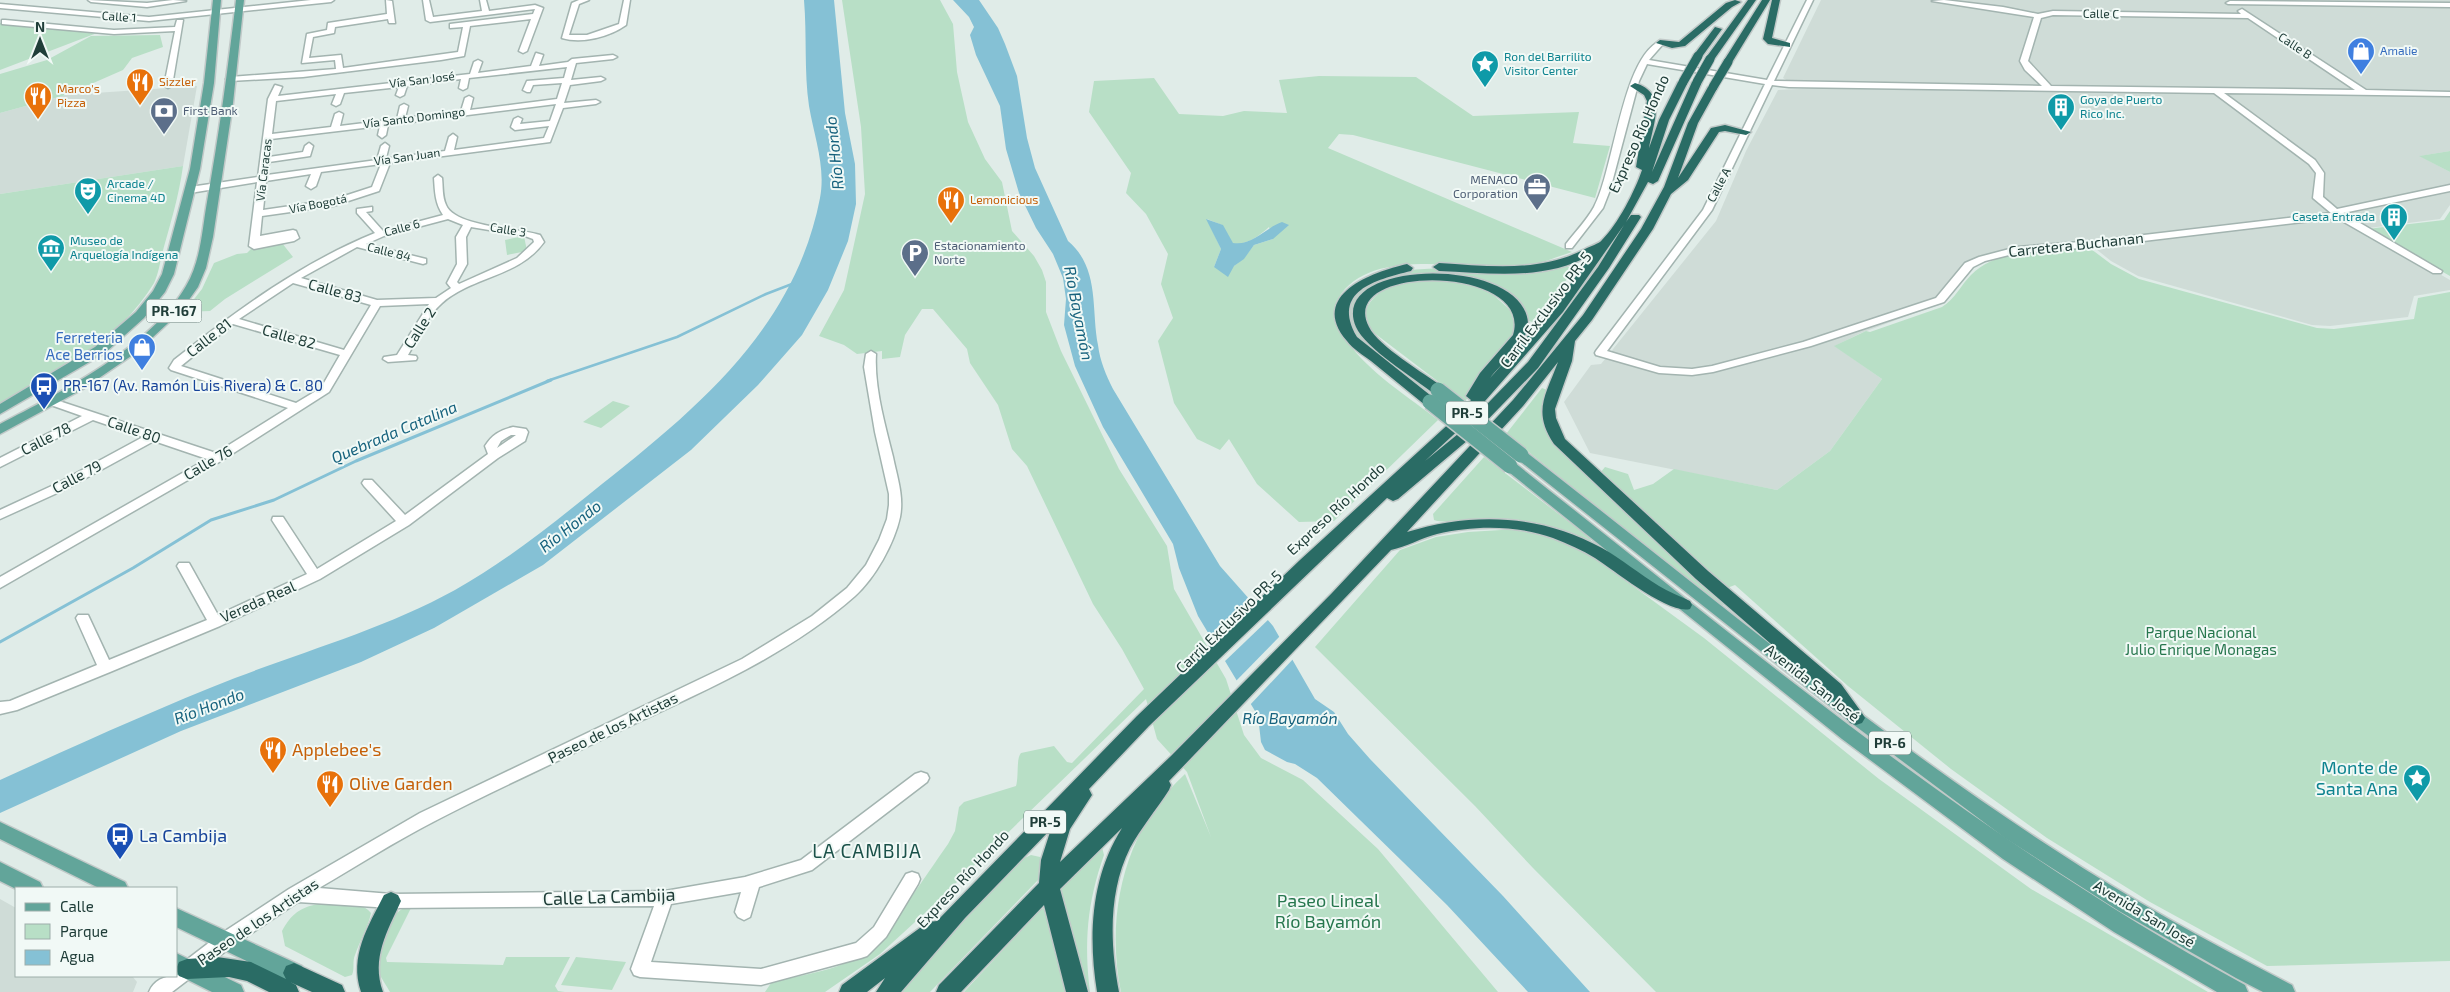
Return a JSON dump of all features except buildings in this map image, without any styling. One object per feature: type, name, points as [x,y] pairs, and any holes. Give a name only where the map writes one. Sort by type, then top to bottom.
[{"type":"highway","name":"Carril Exclusivo PR-5","points":[[1077,992],[1049,886],[1050,855],[1063,823],[1085,792],[1144,726],[1309,566],[1463,437],[1533,365],[1630,226],[1651,185],[1696,82],[1752,0]]},
{"type":"highway","name":"PR-5","points":[[947,992],[1049,886],[1178,761],[1338,597],[1518,403],[1588,317],[1647,229],[1666,193],[1693,123],[1766,0]]},
{"type":"highway","points":[[1776,0],[1767,38],[1771,42],[1787,45]]},
{"type":"highway","points":[[1660,43],[1681,44],[1729,5],[1737,1]]},
{"type":"highway","name":"Expreso Río Hondo","points":[[1309,566],[1459,422],[1559,308],[1606,242],[1643,182],[1664,120],[1683,82],[1698,56],[1737,1]]},
{"type":"highway","points":[[1635,86],[1648,93],[1652,101],[1640,168],[1643,182]]},
{"type":"highway","points":[[1666,193],[1684,178],[1715,130],[1726,128],[1746,132]]},
{"type":"highway","points":[[1434,396],[1361,348],[1349,335],[1342,321],[1342,307],[1354,288],[1377,275],[1409,268],[1440,267],[1520,271],[1547,268],[1576,260],[1606,242]]},
{"type":"highway","points":[[1434,396],[1371,338],[1362,326],[1359,311],[1364,299],[1374,289],[1405,278],[1426,276],[1449,277],[1493,289],[1516,308],[1522,325],[1519,336],[1484,376],[1459,422]]},
{"type":"highway","points":[[1569,340],[1564,364],[1548,399],[1547,407],[1549,421],[1559,441],[1702,575],[1835,689],[1856,718]]},
{"type":"highway","points":[[1382,549],[1412,535],[1452,526],[1502,524],[1533,527],[1580,543],[1613,562],[1655,592],[1684,605]]},
{"type":"highway","name":"Expreso Río Hondo","points":[[887,992],[948,923],[1144,726]]},
{"type":"highway","points":[[1108,992],[1103,925],[1105,902],[1112,872],[1122,846],[1178,761]]},
{"type":"highway","points":[[372,992],[366,976],[366,957],[391,901]]},
{"type":"highway","points":[[850,992],[930,931],[948,923]]},
{"type":"highway","points":[[182,966],[233,966],[334,992]]},
{"type":"highway","points":[[291,982],[318,992]]},
{"type":"main road","name":"PR-167","points":[[0,410],[100,350],[140,315],[159,292],[168,274],[190,190],[208,83],[217,0]]},
{"type":"main road","name":"PR-167","points":[[0,430],[52,402],[129,352],[172,314],[192,288],[202,268],[216,186],[239,5]]},
{"type":"main road","name":"Avenida San José","points":[[1434,396],[1856,718],[1976,806],[2072,871],[2179,936],[2284,992]]},
{"type":"main road","name":"Avenida San José","points":[[1516,460],[1684,605],[1860,743],[1982,834],[2140,936],[2237,992]]},
{"type":"main road","points":[[0,830],[116,887]]},
{"type":"main road","points":[[4,873],[31,887]]},
{"type":"main road","points":[[178,918],[225,941],[291,982]]},
{"type":"main road","points":[[182,966],[233,992]]},
{"type":"street","points":[[0,5],[8,0]]},
{"type":"street","points":[[91,0],[147,5],[183,1],[182,13]]},
{"type":"street","name":"Calle 1","points":[[0,5],[77,14],[149,19],[215,13],[239,5],[331,0]]},
{"type":"street","points":[[426,0],[430,20],[486,12],[539,8],[523,51]]},
{"type":"street","points":[[482,0],[486,12]]},
{"type":"street","points":[[586,0],[576,3],[565,36],[569,38],[594,36],[622,25],[627,0]]},
{"type":"street","name":"Calle A","points":[[1600,353],[1706,210],[1772,82],[1787,45],[1810,0]]},
{"type":"street","points":[[340,71],[338,57],[305,61],[310,36],[331,31],[331,25],[391,19],[389,1]]},
{"type":"street","name":"Calle C","points":[[1935,1],[2038,16],[2053,13],[2249,16]]},
{"type":"street","points":[[47,26],[107,2]]},
{"type":"street","points":[[2227,2],[2450,5]]},
{"type":"street","name":"Calle B","points":[[2227,2],[2364,93]]},
{"type":"street","points":[[453,26],[536,16]]},
{"type":"street","points":[[2038,16],[2024,61],[2028,68],[2048,88]]},
{"type":"street","points":[[5,22],[114,32],[179,26],[168,86]]},
{"type":"street","points":[[230,80],[340,71],[460,54],[467,25]]},
{"type":"street","points":[[1570,246],[1598,208],[1645,59],[1660,43]]},
{"type":"street","points":[[534,68],[539,55]]},
{"type":"street","name":"Vía San José","points":[[272,99],[341,90],[352,86],[404,82],[414,78],[572,64],[572,61],[613,57]]},
{"type":"street","points":[[1645,59],[1789,85],[2450,94]]},
{"type":"street","points":[[463,88],[478,62]]},
{"type":"street","points":[[518,119],[515,127],[554,123],[572,64]]},
{"type":"street","points":[[529,87],[566,81],[601,79]]},
{"type":"street","points":[[400,95],[404,82]]},
{"type":"street","points":[[272,99],[278,87]]},
{"type":"street","points":[[336,104],[341,90]]},
{"type":"street","points":[[2216,90],[2312,162],[2320,173],[2318,198],[2337,213],[2437,271]]},
{"type":"street","points":[[465,111],[468,98]]},
{"type":"street","name":"Vía Caracas","points":[[255,240],[272,99]]},
{"type":"street","name":"Vía Santo Domingo","points":[[268,137],[465,111],[596,102]]},
{"type":"street","points":[[401,120],[404,106]]},
{"type":"street","points":[[448,126],[451,113]]},
{"type":"street","points":[[334,128],[339,114]]},
{"type":"street","points":[[382,135],[385,122]]},
{"type":"street","name":"Vía San Juan","points":[[190,190],[476,148],[474,158],[487,155],[506,145],[546,140],[554,123]]},
{"type":"street","points":[[449,152],[453,137]]},
{"type":"street","points":[[265,160],[307,154],[309,146]]},
{"type":"street","points":[[384,161],[385,146]]},
{"type":"street","name":"Vía Bogotá","points":[[258,214],[333,203],[376,189],[384,161]]},
{"type":"street","points":[[311,186],[316,170]]},
{"type":"street","points":[[438,178],[441,206],[449,216]]},
{"type":"street","name":"Carretera Buchanan","points":[[1600,353],[1659,370],[1692,372],[1712,369],[1807,344],[1938,300],[1969,265],[1982,259],[2017,250],[2092,244],[2337,213],[2450,188]]},
{"type":"street","points":[[369,209],[360,211],[381,234]]},
{"type":"street","name":"Calle 3","points":[[449,216],[468,224],[528,232],[537,236],[539,242],[527,257],[458,289]]},
{"type":"street","name":"Calle 6","points":[[356,244],[381,234],[449,216]]},
{"type":"street","points":[[458,289],[452,283],[462,264],[461,237],[468,224]]},
{"type":"street","name":"Calle 84","points":[[356,244],[423,261]]},
{"type":"street","name":"Calle 81","points":[[298,408],[175,368],[178,362],[231,320],[292,279],[356,244]]},
{"type":"street","name":"Calle 83","points":[[292,279],[377,303],[437,302]]},
{"type":"street","name":"Calle 2","points":[[400,359],[437,302],[458,289]]},
{"type":"street","name":"Calle 76","points":[[0,583],[217,458],[326,390],[377,303]]},
{"type":"street","name":"Calle 82","points":[[231,320],[347,354]]},
{"type":"street","name":"Paseo de los Artistas","points":[[182,966],[225,941],[295,894],[426,818],[747,663],[816,619],[852,591],[871,567],[885,540],[893,519],[895,505],[895,494],[880,432],[870,367],[871,354]]},
{"type":"street","name":"Calle 2","points":[[388,360],[412,358]]},
{"type":"street","name":"Calle 80","points":[[52,402],[217,458]]},
{"type":"street","name":"Calle 78","points":[[0,463],[91,416]]},
{"type":"street","name":"Calle 79","points":[[0,515],[62,486],[152,437]]},
{"type":"street","name":"Vereda Real","points":[[0,708],[12,706],[215,622],[315,576],[404,522],[494,455]]},
{"type":"street","points":[[368,483],[404,522]]},
{"type":"street","points":[[278,520],[315,576]]},
{"type":"street","points":[[184,566],[215,622]]},
{"type":"street","points":[[83,618],[105,668]]},
{"type":"street","name":"Calle La Cambija","points":[[295,894],[391,901],[665,898],[752,882],[806,865],[921,778]]},
{"type":"street","points":[[665,898],[640,968],[761,977],[861,950],[880,932],[912,879]]},
{"type":"street","points":[[744,912],[752,882]]},
{"type":"street","name":"Paseo de los Artistas","points":[[158,992],[172,977]]},
{"type":"shaded area","points":[[1821,0],[2450,0],[2450,151],[2420,156],[2450,172],[2450,205],[2440,219],[2361,229],[2450,280],[2450,290],[2414,296],[2408,317],[2330,326],[2312,325],[2138,276],[2111,261],[2096,249],[2059,247],[2020,252],[1993,259],[1973,268],[1945,302],[1861,333],[1835,346],[1882,379],[1830,451],[1777,490],[1590,453],[1564,402],[1591,365],[1601,364],[1716,221],[1746,151],[1778,90],[1821,88],[1817,81],[1788,81],[1783,78]]},
{"type":"shaded area","points":[[197,86],[183,166],[0,194],[0,113],[66,95]]},
{"type":"shaded area","points":[[0,899],[15,907],[15,977],[133,977],[137,982],[133,992],[0,992]]},
{"type":"green space","name":"Paseo Lineal Río Bayamón","points":[[842,0],[940,0],[953,24],[957,72],[968,122],[985,159],[1002,182],[1012,231],[1034,256],[1042,270],[1046,282],[1046,312],[1061,351],[1119,469],[1167,546],[1174,589],[1226,679],[1244,735],[1261,758],[1303,780],[1378,849],[1498,992],[1121,992],[1116,933],[1118,903],[1124,874],[1134,846],[1147,820],[1164,796],[1185,774],[1211,837],[1187,772],[1157,739],[1146,699],[926,912],[880,954],[825,992],[765,992],[771,983],[838,966],[854,958],[884,931],[913,895],[948,844],[955,831],[959,807],[964,802],[1016,786],[1019,755],[1021,753],[1054,746],[1067,762],[1072,763],[1144,689],[1122,649],[1093,604],[1027,466],[1012,449],[998,405],[970,363],[967,349],[933,309],[922,309],[905,335],[900,357],[882,359],[882,351],[857,354],[844,345],[819,336],[844,290],[865,194],[861,127]]},
{"type":"green space","points":[[0,23],[97,33],[0,70]]},
{"type":"green space","points":[[160,35],[163,47],[132,58],[123,70],[66,95],[0,113],[0,74],[47,60],[91,36]]},
{"type":"green space","points":[[1319,76],[1416,77],[1473,116],[1579,112],[1573,143],[1610,146],[1595,198],[1353,135],[1339,134],[1328,148],[1572,252],[1524,266],[1424,264],[1397,266],[1373,271],[1353,282],[1335,305],[1335,319],[1340,332],[1372,369],[1438,420],[1334,521],[1299,522],[1257,484],[1229,439],[1220,450],[1197,439],[1174,403],[1158,341],[1173,318],[1161,284],[1168,254],[1146,214],[1126,193],[1131,173],[1089,112],[1094,81],[1154,78],[1179,114],[1223,116],[1244,111],[1287,113],[1279,80]],"holes":[[[1207,219],[1222,225],[1233,244],[1257,237],[1269,227],[1273,239],[1254,245],[1244,258],[1234,266],[1214,267],[1221,249]]]},
{"type":"green space","points":[[2450,151],[2450,172],[2419,156]]},
{"type":"green space","points":[[183,166],[177,199],[157,276],[140,304],[105,339],[85,354],[0,404],[0,194]]},
{"type":"green space","points":[[2450,211],[2450,276],[2367,229],[2444,220]]},
{"type":"green space","points":[[524,236],[527,251],[507,255],[505,240]]},
{"type":"green space","points":[[282,243],[293,257],[225,299],[210,311],[184,312],[202,289],[214,263],[237,254],[247,253],[251,249]]},
{"type":"green space","name":"Parque Nacional Julio Enrique Monagas","points":[[2060,248],[2091,249],[2111,264],[2139,279],[2317,328],[2334,329],[2414,319],[2418,298],[2450,292],[2450,961],[2267,966],[2150,902],[2047,838],[1951,769],[1848,686],[1735,585],[1727,588],[1600,473],[1605,467],[1628,474],[1634,490],[1653,484],[1674,469],[1777,490],[1830,451],[1882,379],[1834,346],[1866,331],[1870,332],[1942,307],[1951,300],[1971,275],[1990,262],[2012,254]]},
{"type":"green space","points":[[1566,266],[1575,269],[1533,322],[1525,320],[1494,289],[1470,277],[1454,274],[1417,274],[1381,282],[1368,290],[1355,306],[1355,325],[1367,341],[1377,350],[1426,388],[1429,393],[1427,394],[1359,342],[1345,317],[1352,295],[1362,286],[1408,270],[1441,268],[1529,272]]},
{"type":"green space","points":[[1442,279],[1488,290],[1510,310],[1515,325],[1515,336],[1480,377],[1465,402],[1369,329],[1364,313],[1378,294],[1387,288],[1419,280]]},
{"type":"green space","points":[[1542,388],[1547,390],[1543,408],[1546,424],[1554,440],[1565,454],[1729,604],[1721,605],[1506,434]]},
{"type":"green space","points":[[613,401],[630,406],[601,428],[583,422]]},
{"type":"green space","points":[[1484,457],[1590,538],[1591,541],[1587,542],[1550,528],[1520,520],[1448,522],[1434,520],[1433,514]]},
{"type":"green space","points":[[1518,529],[1562,541],[1593,557],[1704,638],[1879,779],[2031,889],[2208,992],[1656,992],[1533,868],[1475,806],[1315,647],[1400,550],[1436,537],[1468,532]]},
{"type":"green space","points":[[1102,847],[1104,855],[1094,890],[1088,923],[1087,956],[1090,992],[1084,992],[1058,892]]},
{"type":"green space","points":[[1031,855],[1040,857],[1039,879],[930,992],[895,992],[936,946],[1020,860]]},
{"type":"green space","points":[[325,903],[356,904],[371,913],[354,958],[352,975],[345,977],[285,946],[282,931],[290,919],[305,908]]},
{"type":"green space","points":[[407,907],[411,908],[386,958],[387,962],[503,965],[506,957],[570,957],[555,986],[558,991],[565,992],[390,992],[378,971],[376,963],[378,944],[393,917]]},
{"type":"green space","points":[[1046,908],[1069,992],[964,992],[1041,909]]},
{"type":"green space","points":[[576,957],[626,962],[612,990],[561,985]]},
{"type":"water","name":"Río Hondo","points":[[804,0],[834,0],[845,113],[855,164],[856,204],[848,241],[828,290],[802,335],[758,385],[691,450],[543,565],[434,628],[361,662],[181,731],[0,813],[0,780],[205,690],[402,616],[429,604],[474,579],[531,540],[567,512],[638,455],[707,394],[738,361],[766,325],[789,286],[807,244],[820,198],[822,175],[807,93]]},
{"type":"water","name":"Río Bayamón","points":[[953,0],[979,0],[998,28],[1017,76],[1027,138],[1035,168],[1068,241],[1078,252],[1090,276],[1099,351],[1106,373],[1113,389],[1220,566],[1273,626],[1315,699],[1334,712],[1348,734],[1370,759],[1503,896],[1590,992],[1528,992],[1447,905],[1317,778],[1295,764],[1287,762],[1265,750],[1261,742],[1258,716],[1198,616],[1179,568],[1173,544],[1103,427],[1075,366],[1064,325],[1066,299],[1063,278],[1053,254],[1036,228],[1019,193],[1006,149],[1000,106],[976,55],[970,35],[974,27],[969,17]]},
{"type":"water","points":[[1206,219],[1223,225],[1233,243],[1246,242],[1282,222],[1289,225],[1273,239],[1254,245],[1244,259],[1234,266],[1228,277],[1214,267],[1221,249]]},
{"type":"pier","points":[[1252,597],[1270,618],[1223,663],[1209,638]]},
{"type":"pier","points":[[1282,634],[1295,657],[1249,706],[1235,682]]},
{"type":"waterway","name":"Quebrada Catalina","points":[[547,381],[677,337],[766,294],[792,284]]},
{"type":"waterway","name":"Quebrada Catalina","points":[[0,642],[133,568],[211,520],[274,500],[356,461],[551,380]]},
{"type":"place","name":"Amalie","points":[[2361,75]]},
{"type":"place","name":"Ron del Barrilito Visitor Center","points":[[1485,88]]},
{"type":"place","name":"Sizzler","points":[[140,106]]},
{"type":"place","name":"Marco's Pizza","points":[[38,120]]},
{"type":"place","name":"Goya de Puerto Rico Inc.","points":[[2061,131]]},
{"type":"place","name":"First Bank","points":[[164,135]]},
{"type":"place","name":"MENACO Corporation","points":[[1537,211]]},
{"type":"place","name":"Arcade / Cinema 4D","points":[[88,215]]},
{"type":"place","name":"Lemonicious","points":[[951,224]]},
{"type":"place","name":"Caseta Entrada","points":[[2394,241]]},
{"type":"place","name":"Museo de Arquelogía Indígena","points":[[51,272]]},
{"type":"place","name":"Estacionamiento Norte","points":[[915,277]]},
{"type":"place","name":"Ferreteria Ace Berrios","points":[[142,371]]},
{"type":"place","name":"PR-167 (Av. Ramón Luis Rivera) & C. 80","points":[[44,410]]},
{"type":"place","name":"Applebee's","points":[[273,774]]},
{"type":"place","name":"Monte de Santa Ana","points":[[2417,802]]},
{"type":"place","name":"Olive Garden","points":[[330,808]]},
{"type":"place","name":"La Cambija","points":[[120,860]]},
{"type":"district","name":"LA CAMBIJA","points":[[867,851]]}]
